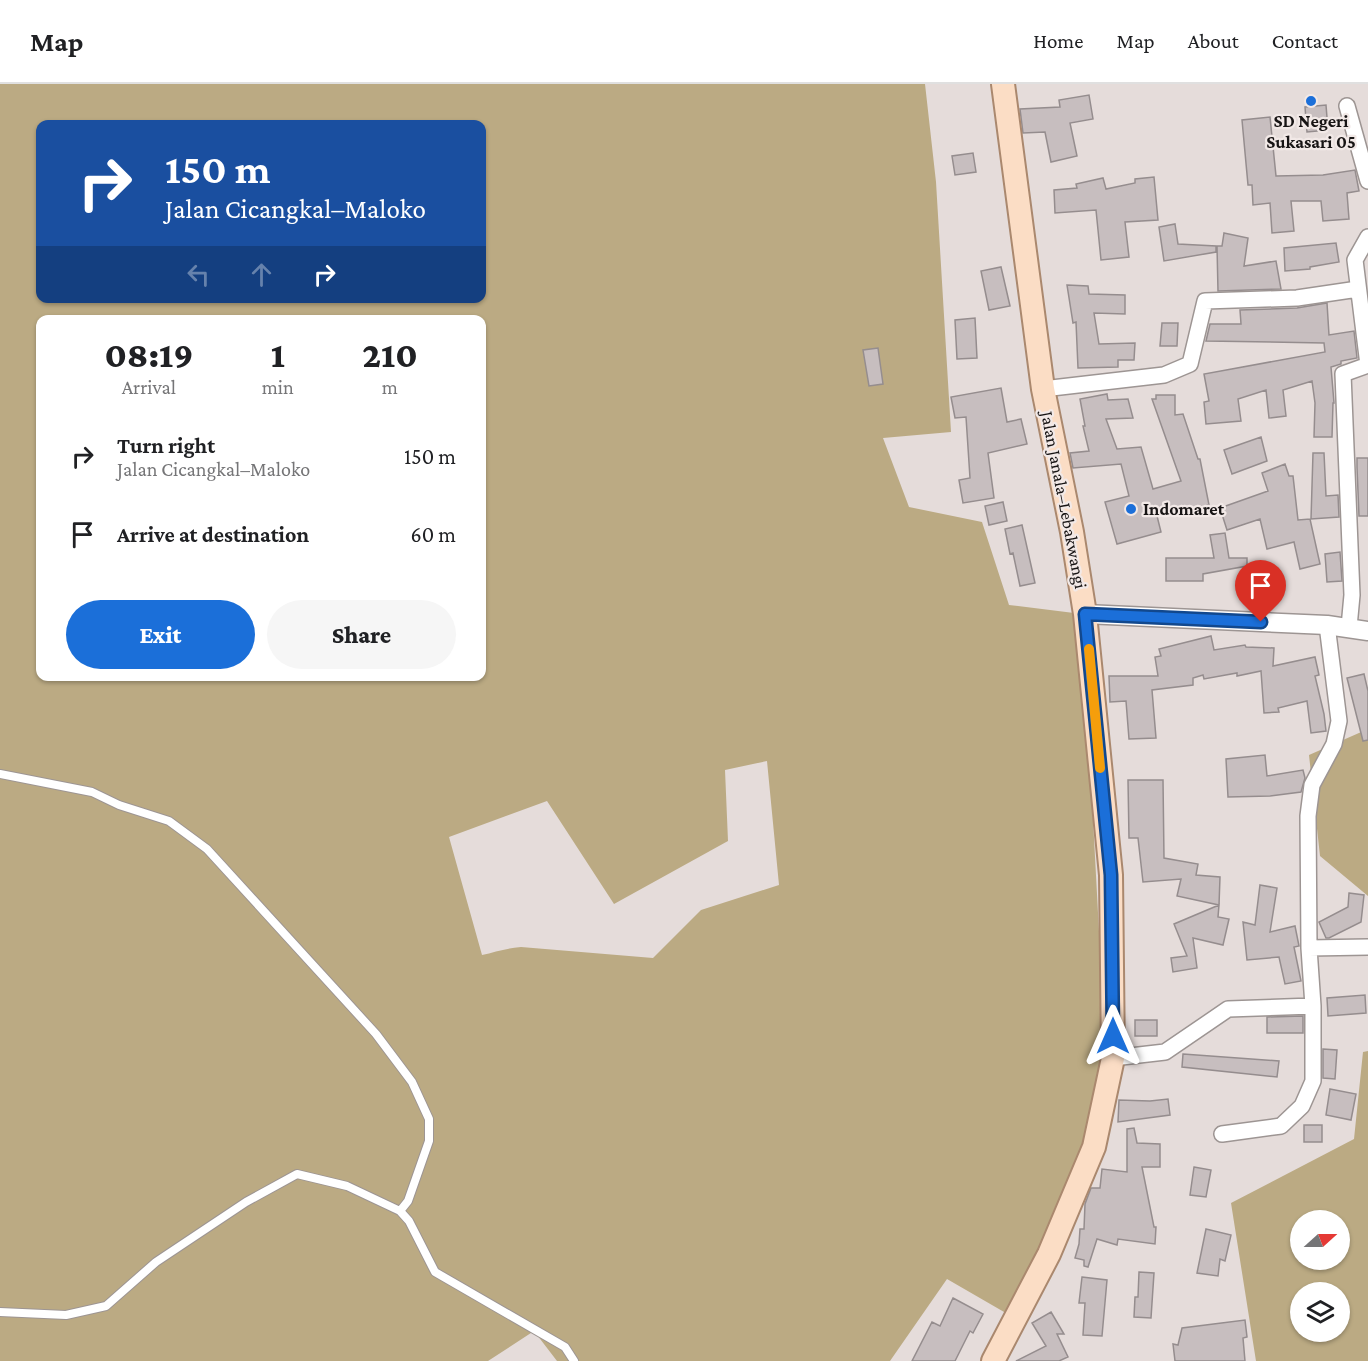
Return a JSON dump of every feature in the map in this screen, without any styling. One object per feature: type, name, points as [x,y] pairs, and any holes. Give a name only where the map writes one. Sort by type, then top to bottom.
[{"type":"main road","name":"Jalan Janala–Lebakwangi","points":[[993,1361],[1049,1254],[1094,1147],[1113,1058],[1111,875],[1085,614],[1072,532],[1043,389],[1003,84]]},
{"type":"street","points":[[1347,106],[1368,181]]},
{"type":"street","points":[[1349,627],[1352,595],[1343,374],[1368,365],[1354,260],[1368,237]]},
{"type":"street","points":[[1043,389],[1164,375],[1190,364],[1205,301],[1297,298],[1358,289]]},
{"type":"street","points":[[1085,614],[1327,625],[1368,631]]},
{"type":"street","points":[[1222,1134],[1281,1125],[1302,1106],[1313,1081],[1308,816],[1312,785],[1334,744],[1339,721],[1327,625]]},
{"type":"street","points":[[1309,948],[1368,947]]},
{"type":"street","points":[[1113,1058],[1165,1052],[1228,1009],[1313,1006]]},
{"type":"lane","points":[[0,774],[92,792],[119,805],[169,821],[207,849],[231,875],[376,1034],[412,1082],[429,1119],[429,1141],[408,1202],[400,1211]]},
{"type":"lane","points":[[0,1312],[66,1315],[106,1306],[156,1262],[246,1202],[297,1174],[347,1186],[400,1211],[409,1221],[435,1272],[565,1347],[574,1361]]},
{"type":"shaded area","points":[[0,84],[925,84],[936,182],[951,432],[883,438],[909,507],[982,522],[1009,605],[1082,614],[1106,1062],[1068,1197],[1011,1316],[947,1279],[890,1361],[557,1361],[534,1331],[488,1361],[0,1361]],"holes":[[[767,761],[779,885],[701,910],[653,958],[521,947],[482,955],[449,837],[547,801],[614,904],[728,841],[725,770]]]},
{"type":"shaded area","points":[[1368,729],[1368,896],[1320,856],[1309,755]]},
{"type":"shaded area","points":[[1368,1051],[1368,1361],[1256,1361],[1231,1203],[1354,1139],[1363,1052]]},
{"type":"building","points":[[1089,95],[1093,119],[1070,123],[1077,156],[1051,162],[1045,132],[1023,133],[1020,109],[1060,107],[1059,100]]},
{"type":"building","points":[[1326,105],[1328,130],[1307,132],[1305,107]]},
{"type":"building","points":[[1270,117],[1276,176],[1323,175],[1355,170],[1359,191],[1347,193],[1349,219],[1323,221],[1321,201],[1291,201],[1294,231],[1272,233],[1270,203],[1253,205],[1252,185],[1248,185],[1242,120]]},
{"type":"building","points":[[973,153],[976,172],[955,175],[952,156]]},
{"type":"building","points":[[1154,177],[1158,220],[1125,222],[1129,257],[1101,260],[1096,210],[1055,213],[1054,190],[1077,188],[1076,184],[1103,178],[1106,189],[1135,183],[1135,179]]},
{"type":"building","points":[[1175,224],[1178,244],[1216,246],[1216,252],[1164,261],[1159,227]]},
{"type":"building","points":[[1224,233],[1248,238],[1244,266],[1276,261],[1281,289],[1218,291],[1217,246],[1222,246]]},
{"type":"building","points":[[1336,243],[1339,262],[1310,267],[1310,269],[1285,271],[1284,248]]},
{"type":"building","points":[[1001,267],[1010,306],[989,310],[981,271]]},
{"type":"building","points":[[1067,285],[1088,286],[1089,294],[1125,295],[1125,314],[1094,313],[1099,344],[1135,343],[1134,360],[1118,360],[1118,367],[1078,368],[1076,322],[1073,323]]},
{"type":"building","points":[[1327,303],[1329,335],[1354,331],[1357,358],[1341,361],[1341,364],[1331,367],[1334,403],[1332,437],[1314,437],[1315,403],[1312,381],[1283,390],[1286,416],[1269,418],[1266,390],[1238,399],[1241,421],[1206,424],[1204,402],[1209,401],[1204,374],[1325,352],[1324,343],[1206,341],[1210,324],[1241,324],[1240,310],[1297,308]]},
{"type":"building","points":[[975,318],[977,358],[957,359],[955,320]]},
{"type":"building","points":[[1162,323],[1178,323],[1177,346],[1160,346]]},
{"type":"building","points":[[878,348],[883,384],[869,386],[863,350]]},
{"type":"building","points":[[1001,388],[1007,422],[1021,419],[1027,444],[988,453],[994,498],[963,503],[959,480],[970,478],[966,417],[955,418],[951,397]]},
{"type":"building","points":[[1107,394],[1108,400],[1128,399],[1133,418],[1106,419],[1117,449],[1141,447],[1153,489],[1181,481],[1152,399],[1156,399],[1156,395],[1175,395],[1175,415],[1183,414],[1198,459],[1200,459],[1209,505],[1189,509],[1188,507],[1157,516],[1161,532],[1117,544],[1105,502],[1129,496],[1121,464],[1073,468],[1070,453],[1089,451],[1080,399]]},
{"type":"building","points":[[1261,437],[1267,461],[1232,474],[1224,450]]},
{"type":"building","points":[[1313,453],[1324,453],[1326,496],[1338,495],[1339,517],[1311,519]]},
{"type":"building","points":[[1357,458],[1368,458],[1368,516],[1359,516]]},
{"type":"building","points":[[1285,464],[1289,476],[1293,476],[1298,520],[1310,519],[1320,564],[1300,569],[1294,542],[1267,549],[1260,519],[1227,530],[1220,508],[1268,491],[1262,473]]},
{"type":"building","points":[[1003,502],[1007,521],[989,525],[985,506]]},
{"type":"building","points":[[1022,525],[1035,583],[1020,586],[1005,529]]},
{"type":"building","points":[[1225,533],[1229,558],[1247,558],[1247,566],[1203,574],[1203,581],[1166,581],[1166,558],[1214,558],[1210,535]]},
{"type":"building","points":[[1340,552],[1342,581],[1327,582],[1325,554]]},
{"type":"building","points":[[1265,565],[1268,586],[1248,589],[1245,567]]},
{"type":"building","points":[[1211,636],[1214,650],[1245,645],[1246,647],[1274,648],[1273,666],[1315,657],[1319,675],[1315,676],[1326,731],[1311,733],[1307,701],[1278,708],[1279,712],[1264,713],[1261,671],[1204,679],[1203,675],[1193,678],[1193,685],[1152,690],[1156,738],[1129,739],[1126,701],[1110,702],[1109,676],[1158,676],[1155,657],[1161,656],[1159,649]]},
{"type":"building","points":[[1364,674],[1368,691],[1368,740],[1363,741],[1347,678]]},
{"type":"building","points":[[1265,755],[1267,776],[1303,770],[1305,778],[1301,792],[1270,796],[1228,797],[1226,759]]},
{"type":"building","points":[[1128,780],[1163,780],[1164,858],[1198,864],[1196,875],[1220,877],[1219,905],[1177,896],[1181,879],[1143,882],[1138,838],[1129,838]]},
{"type":"building","points":[[1260,885],[1277,888],[1270,932],[1295,926],[1299,946],[1294,947],[1301,981],[1285,984],[1279,957],[1247,960],[1243,922],[1255,925]]},
{"type":"building","points":[[1349,893],[1364,895],[1361,922],[1326,938],[1319,922],[1348,907]]},
{"type":"building","points":[[1219,905],[1218,917],[1229,919],[1223,945],[1193,938],[1197,968],[1173,972],[1171,958],[1187,956],[1174,924]]},
{"type":"building","points":[[1365,995],[1366,1013],[1328,1016],[1327,998]]},
{"type":"building","points":[[1303,1016],[1303,1033],[1267,1033],[1267,1017]]},
{"type":"building","points":[[1135,1020],[1157,1020],[1157,1036],[1135,1036]]},
{"type":"building","points":[[1323,1049],[1337,1050],[1335,1079],[1323,1078]]},
{"type":"building","points":[[1183,1054],[1279,1061],[1277,1077],[1182,1067]]},
{"type":"building","points":[[1330,1089],[1356,1094],[1351,1120],[1326,1115]]},
{"type":"building","points":[[1168,1099],[1170,1115],[1118,1122],[1119,1100]]},
{"type":"building","points":[[1304,1125],[1322,1125],[1322,1142],[1304,1142]]},
{"type":"building","points":[[1134,1128],[1137,1143],[1160,1144],[1160,1167],[1142,1167],[1154,1227],[1156,1227],[1155,1244],[1118,1239],[1117,1245],[1097,1239],[1088,1267],[1084,1266],[1084,1260],[1075,1258],[1080,1229],[1084,1229],[1085,1204],[1091,1188],[1100,1188],[1102,1169],[1127,1172],[1127,1129]]},
{"type":"building","points":[[1194,1167],[1211,1170],[1206,1197],[1190,1195]]},
{"type":"building","points":[[1206,1229],[1231,1235],[1225,1261],[1220,1259],[1218,1276],[1197,1273]]},
{"type":"building","points":[[1139,1272],[1154,1273],[1151,1318],[1134,1317]]},
{"type":"building","points":[[1082,1277],[1107,1280],[1102,1336],[1083,1335],[1085,1303],[1079,1303]]},
{"type":"building","points":[[953,1298],[983,1314],[973,1333],[970,1331],[955,1361],[912,1361],[932,1322],[940,1326]]},
{"type":"building","points":[[1051,1312],[1064,1334],[1057,1334],[1068,1357],[1059,1361],[1016,1361],[1046,1346],[1032,1323]]},
{"type":"building","points":[[1245,1320],[1247,1337],[1243,1338],[1245,1361],[1175,1361],[1173,1344],[1178,1345],[1182,1328]]},
{"type":"slow traffic","points":[[1089,649],[1100,768]]},
{"type":"place","name":"SD Negeri Sukasari 05","points":[[1311,101]]},
{"type":"place","name":"Indomaret","points":[[1131,509]]},
{"type":"route","points":[[1113,1036],[1111,875],[1085,614],[1261,622]]}]
